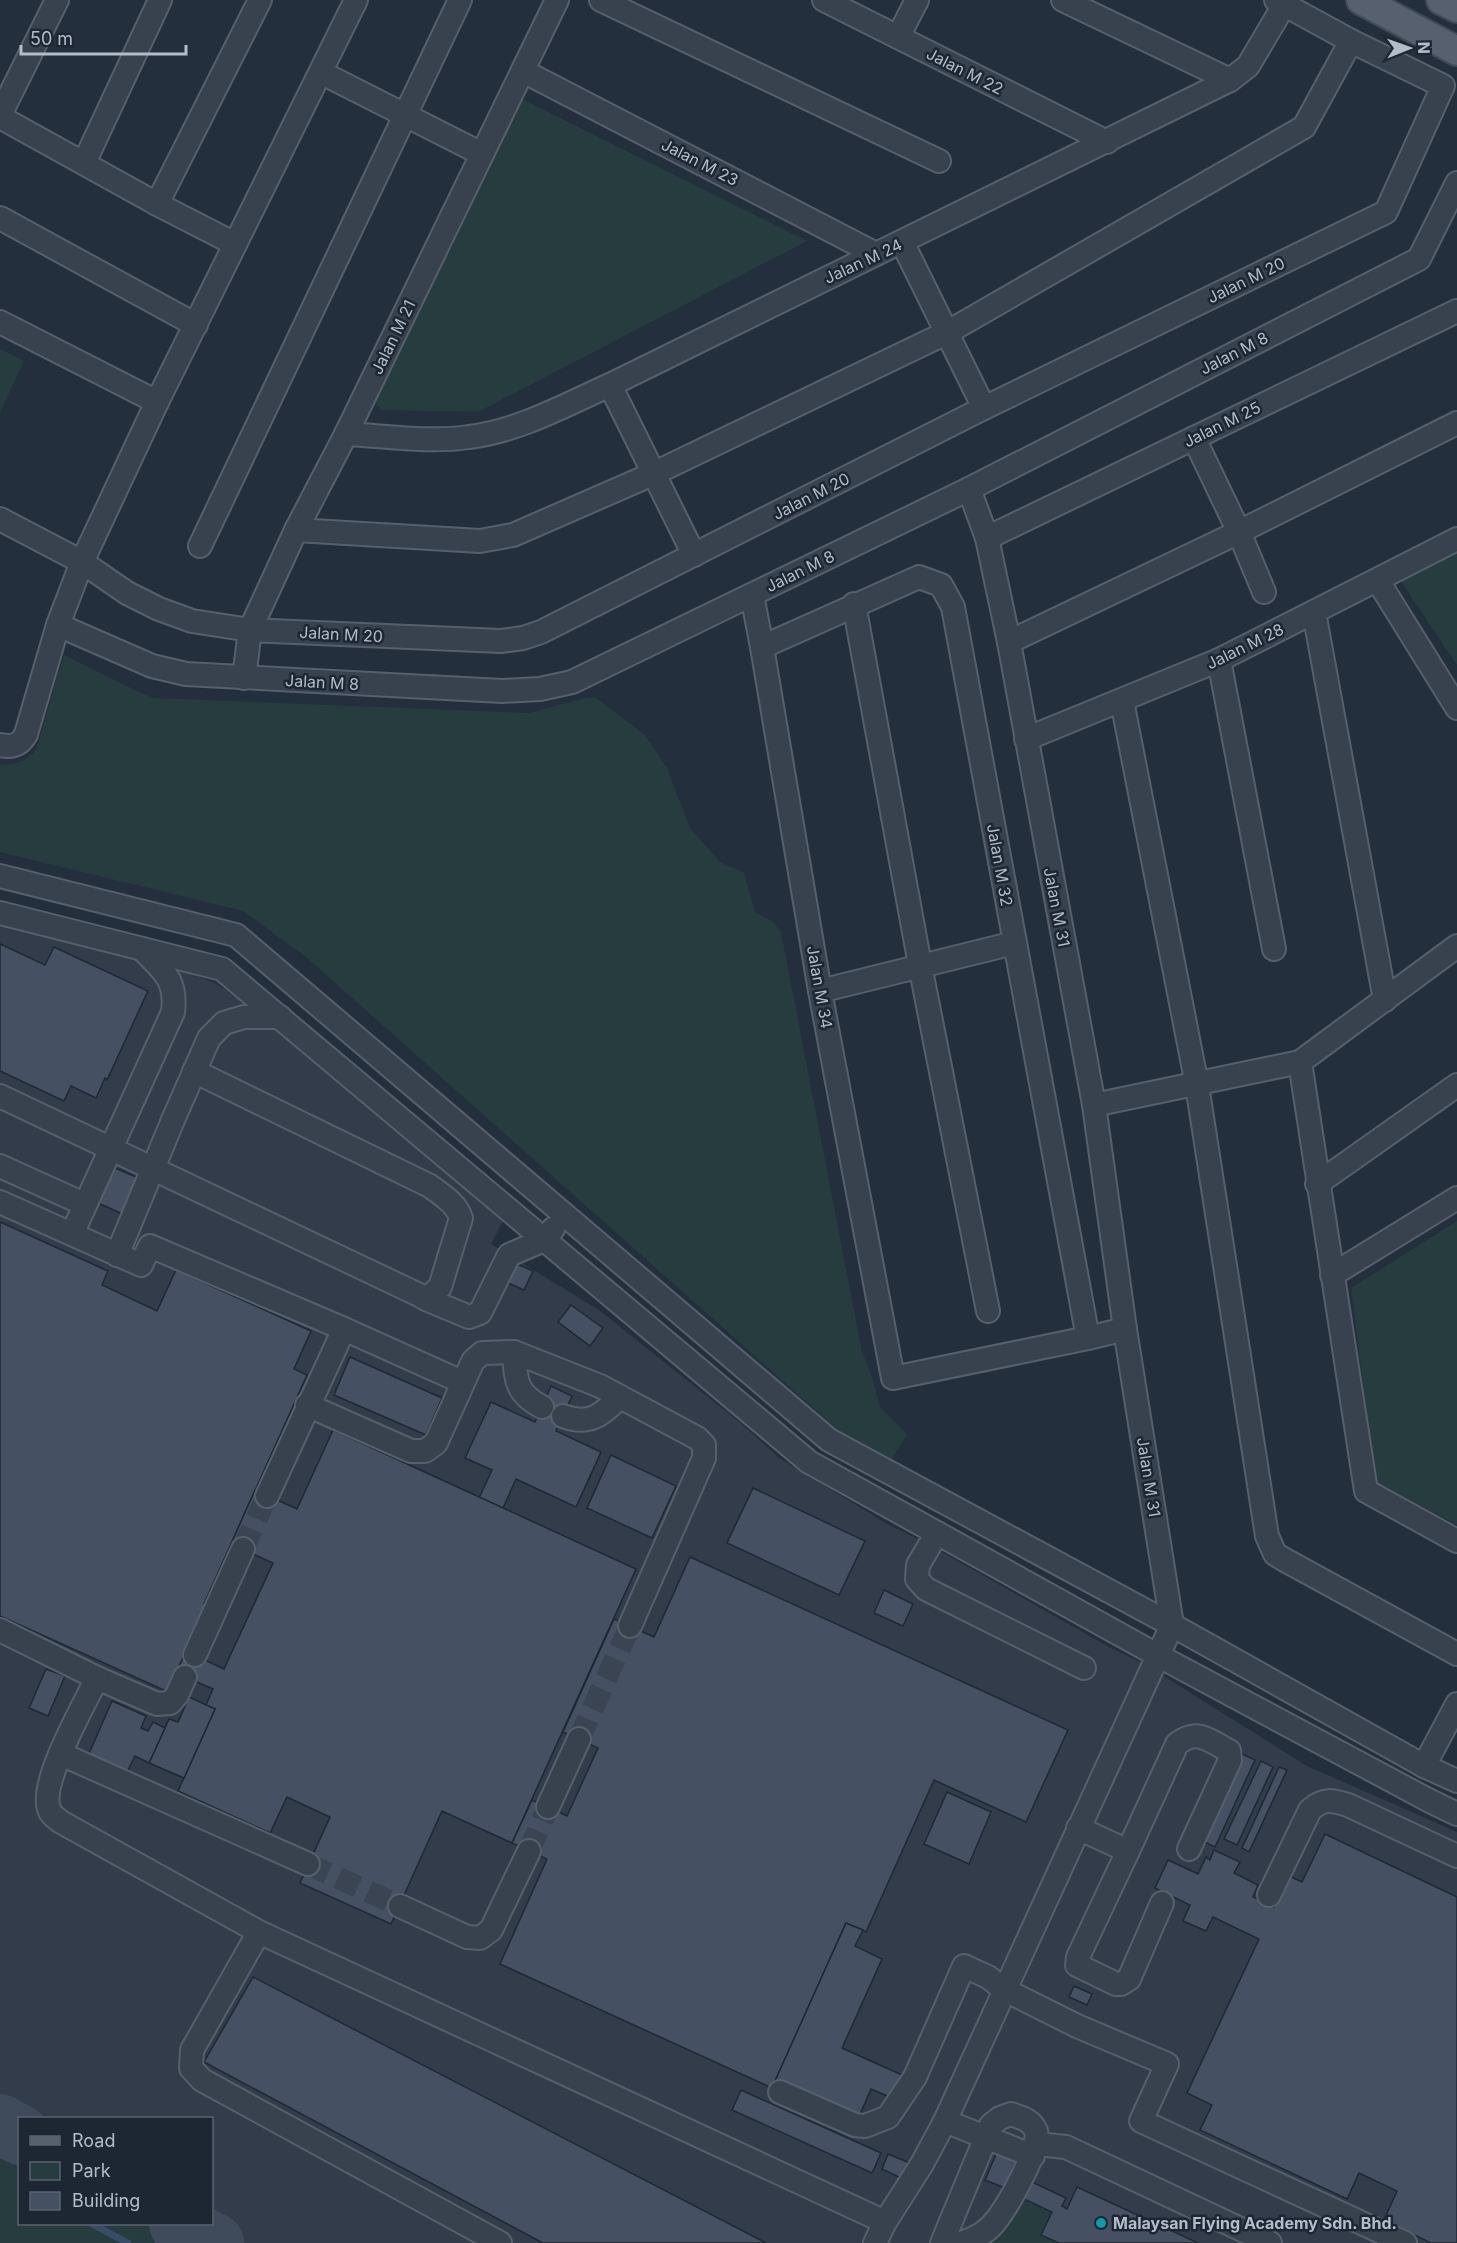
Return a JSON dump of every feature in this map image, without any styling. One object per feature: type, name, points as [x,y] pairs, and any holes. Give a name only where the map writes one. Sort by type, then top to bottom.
[{"type":"main road","points":[[1361,0],[1457,51]]},
{"type":"main road","points":[[1441,0],[1457,8]]},
{"type":"street","points":[[57,0],[0,116],[157,204],[235,244]]},
{"type":"street","points":[[84,163],[160,0]]},
{"type":"street","points":[[157,204],[260,0]]},
{"type":"street","points":[[0,745],[12,746],[21,743],[26,734],[58,625],[82,562],[157,402],[322,73],[356,0]]},
{"type":"street","points":[[200,546],[460,0]]},
{"type":"street","name":"Jalan M 21","points":[[244,678],[250,630],[296,530],[346,434],[557,0]]},
{"type":"street","points":[[601,0],[939,161]]},
{"type":"street","name":"Jalan M 22","points":[[824,0],[1107,142]]},
{"type":"street","points":[[898,37],[916,0]]},
{"type":"street","points":[[1063,0],[1230,80]]},
{"type":"street","points":[[296,530],[480,541],[513,535],[655,473],[948,332],[1304,127],[1351,41],[1283,1]]},
{"type":"street","name":"Jalan M 24","points":[[346,434],[438,439],[469,438],[516,426],[610,384],[1230,80],[1248,66],[1283,1]]},
{"type":"street","name":"Jalan M 20","points":[[0,519],[82,562],[127,593],[159,609],[192,621],[250,630],[501,641],[523,638],[541,632],[984,408],[1386,212],[1443,86],[1351,41]]},
{"type":"street","name":"Jalan M 23","points":[[524,71],[876,254]]},
{"type":"street","points":[[322,73],[482,154]]},
{"type":"street","name":"Jalan M 8","points":[[58,625],[152,666],[186,675],[502,691],[540,689],[572,682],[969,489],[1419,259],[1457,183]]},
{"type":"street","points":[[0,218],[196,325]]},
{"type":"street","points":[[902,242],[984,408]]},
{"type":"street","name":"Jalan M 25","points":[[987,538],[1457,311]]},
{"type":"street","points":[[0,322],[157,402]]},
{"type":"street","points":[[610,384],[694,555]]},
{"type":"street","points":[[1009,642],[1239,532],[1457,423]]},
{"type":"street","points":[[1194,438],[1239,532],[1264,592]]},
{"type":"street","name":"Jalan M 31","points":[[969,489],[987,538],[1009,642],[1094,1105],[1125,1329],[1172,1625]]},
{"type":"street","name":"Jalan M 28","points":[[1026,739],[1219,660],[1456,540]]},
{"type":"street","name":"Jalan M 32","points":[[762,647],[854,604],[919,577],[941,585],[953,607],[1088,1338]]},
{"type":"street","points":[[1378,581],[1457,708]]},
{"type":"street","name":"Jalan M 34","points":[[752,595],[820,991],[893,1378],[1088,1338]]},
{"type":"street","points":[[854,604],[920,965],[988,1311]]},
{"type":"street","points":[[1314,612],[1385,1000]]},
{"type":"street","points":[[1219,660],[1274,950]]},
{"type":"street","points":[[1122,701],[1197,1085],[1267,1536],[1275,1554],[1457,1654]]},
{"type":"street","points":[[0,876],[236,935],[829,1440],[1172,1625],[1424,1766],[1457,1781]]},
{"type":"street","points":[[0,912],[222,969],[809,1462],[1157,1655],[1457,1814]]},
{"type":"street","points":[[820,991],[1014,943]]},
{"type":"street","points":[[1094,1105],[1300,1062],[1457,946]]},
{"type":"street","points":[[72,1234],[173,1012],[176,994],[169,978],[142,949]]},
{"type":"street","points":[[117,1255],[209,1038],[224,1023],[244,1017],[280,1017]]},
{"type":"street","points":[[1300,1062],[1366,1491],[1457,1541]]},
{"type":"street","points":[[194,1071],[430,1186],[450,1201],[458,1210],[461,1218],[440,1287],[426,1299]]},
{"type":"street","points":[[1317,1184],[1457,1085]]},
{"type":"street","points":[[0,1096],[426,1299],[469,1317],[480,1313],[510,1255],[544,1240],[564,1215]]},
{"type":"street","points":[[0,1166],[84,1204]]},
{"type":"street","points":[[1332,1275],[1457,1198]]},
{"type":"street","points":[[0,1202],[141,1265],[150,1246],[462,1382]]},
{"type":"street","points":[[267,1496],[344,1329]]},
{"type":"street","points":[[1088,1338],[1125,1329]]},
{"type":"street","points":[[307,1405],[411,1451],[425,1451],[436,1443],[473,1361],[482,1353],[514,1352],[600,1386],[697,1438],[704,1445],[704,1458],[630,1626]]},
{"type":"street","points":[[514,1352],[516,1382],[526,1399],[542,1407]]},
{"type":"street","points":[[563,1416],[586,1421],[605,1412],[620,1397]]},
{"type":"street","points":[[937,1533],[918,1565],[917,1579],[926,1588],[1084,1668]]},
{"type":"street","points":[[195,1655],[243,1549]]},
{"type":"street","points":[[875,2243],[945,2121],[1172,1625]]},
{"type":"street","points":[[0,1630],[97,1678],[157,1704],[170,1703],[177,1695],[185,1677]]},
{"type":"street","points":[[97,1678],[51,1774],[46,1794],[49,1811],[61,1822],[259,1932],[885,2222]]},
{"type":"street","points":[[1424,1766],[1457,1704]]},
{"type":"street","points":[[1162,1903],[1129,1979],[1125,1983],[1116,1984],[1077,1965],[1078,1957],[1177,1744],[1187,1736],[1201,1736],[1229,1751],[1230,1760],[1189,1849]]},
{"type":"street","points":[[548,1807],[579,1739]]},
{"type":"street","points":[[61,1754],[308,1864]]},
{"type":"street","points":[[1269,1895],[1310,1810],[1320,1802],[1330,1800],[1348,1805],[1457,1856]]},
{"type":"street","points":[[1078,1828],[1128,1851]]},
{"type":"street","points":[[400,1906],[467,1937],[480,1938],[491,1930],[529,1851]]},
{"type":"street","points":[[259,1932],[192,2050],[191,2068],[202,2080],[500,2243]]},
{"type":"street","points":[[780,2092],[855,2125],[865,2126],[888,2117],[915,2077],[964,1966],[988,1977],[1005,1990],[1077,2026],[1167,2064],[1141,2121],[1405,2243]]},
{"type":"street","points":[[942,2243],[991,2125],[1011,2114],[1029,2120],[1036,2130],[1035,2150],[998,2220],[975,2239],[961,2243]]},
{"type":"street","points":[[945,2121],[986,2138],[1035,2150],[1066,2147],[1270,2243]]},
{"type":"shaded area","points":[[0,927],[175,968],[215,983],[271,1019],[504,1219],[491,1244],[599,1310],[743,1425],[779,1458],[889,1525],[924,1542],[1109,1647],[1146,1665],[1307,1766],[1457,1832],[1457,2243],[0,2243]]},
{"type":"green space","points":[[518,97],[807,241],[478,412],[381,410],[370,395]]},
{"type":"green space","points":[[0,349],[24,361],[0,413]]},
{"type":"green space","points":[[1457,551],[1457,665],[1398,577]]},
{"type":"green space","points":[[64,655],[154,698],[529,713],[595,697],[645,735],[667,768],[690,828],[720,862],[744,873],[755,912],[773,922],[781,932],[862,1352],[880,1407],[907,1434],[892,1459],[838,1430],[306,957],[243,911],[0,852],[0,764],[20,762],[36,750]]},
{"type":"green space","points":[[1457,1221],[1457,1525],[1375,1481],[1351,1288]]},
{"type":"green space","points":[[0,2135],[18,2145],[18,2225],[160,2225],[193,2243],[0,2243]]},
{"type":"green space","points":[[1024,2199],[1052,2212],[1041,2234],[1059,2243],[991,2243],[997,2240]]},
{"type":"building","points":[[0,944],[45,965],[54,947],[148,991],[107,1080],[105,1078],[96,1098],[71,1086],[64,1101],[0,1071]]},
{"type":"building","points":[[113,1167],[143,1180],[127,1216],[98,1203]]},
{"type":"building","points":[[0,1222],[108,1271],[102,1285],[157,1311],[176,1270],[311,1331],[294,1369],[307,1375],[204,1604],[206,1605],[168,1692],[0,1616]]},
{"type":"building","points":[[515,1263],[533,1271],[524,1290],[506,1282]]},
{"type":"building","points":[[571,1305],[603,1328],[590,1346],[558,1322]]},
{"type":"building","points":[[350,1357],[442,1398],[426,1435],[334,1395]]},
{"type":"building","points":[[551,1386],[572,1396],[556,1431],[601,1452],[576,1507],[516,1479],[503,1508],[479,1498],[492,1470],[465,1458],[491,1402],[535,1422]]},
{"type":"building","points":[[333,1430],[636,1569],[512,1843],[442,1811],[391,1924],[300,1883],[330,1817],[287,1797],[270,1833],[178,1791],[215,1709],[206,1705],[213,1689],[176,1673],[186,1651],[224,1669],[273,1563],[231,1544],[255,1490],[297,1509]]},
{"type":"building","points":[[611,1455],[676,1486],[652,1538],[587,1508]]},
{"type":"building","points":[[753,1488],[865,1541],[839,1595],[727,1543]]},
{"type":"building","points":[[690,1557],[1068,1730],[1026,1822],[934,1780],[866,1932],[846,1923],[772,2088],[500,1964],[547,1859],[512,1843],[532,1800],[567,1816],[598,1748],[563,1732],[614,1619],[654,1637]]},
{"type":"building","points":[[884,1590],[913,1604],[903,1626],[874,1613]]},
{"type":"building","points":[[46,1669],[65,1676],[48,1716],[29,1708]]},
{"type":"building","points":[[189,1697],[215,1709],[184,1778],[149,1763],[169,1719],[178,1722]]},
{"type":"building","points":[[112,1701],[146,1716],[141,1728],[148,1731],[153,1722],[165,1728],[149,1763],[135,1756],[126,1774],[88,1756]]},
{"type":"building","points":[[1242,1754],[1255,1760],[1215,1847],[1203,1841]]},
{"type":"building","points":[[1261,1761],[1273,1767],[1237,1845],[1224,1839]]},
{"type":"building","points":[[1279,1767],[1287,1770],[1249,1852],[1242,1848]]},
{"type":"building","points":[[947,1792],[991,1812],[969,1864],[924,1844]]},
{"type":"building","points":[[1325,1834],[1457,1897],[1457,2243],[1431,2243],[1384,2220],[1397,2191],[1359,2173],[1347,2199],[1200,2130],[1212,2105],[1187,2093],[1259,1939],[1213,1917],[1206,1931],[1183,1921],[1190,1905],[1155,1888],[1168,1860],[1198,1874],[1206,1857],[1210,1860],[1214,1850],[1240,1862],[1234,1873],[1258,1885],[1253,1897],[1274,1907],[1289,1876],[1302,1882]]},
{"type":"building","points":[[846,1923],[863,1930],[855,1946],[882,1959],[842,2048],[902,2075],[892,2098],[871,2089],[858,2119],[775,2081]]},
{"type":"building","points":[[253,1977],[766,2243],[543,2243],[204,2062]]},
{"type":"building","points":[[1074,1986],[1092,1994],[1087,2005],[1069,1997]]},
{"type":"building","points":[[741,2090],[881,2153],[872,2173],[732,2110]]},
{"type":"building","points":[[997,2152],[1016,2160],[1005,2188],[985,2180]]},
{"type":"building","points":[[888,2154],[910,2163],[903,2179],[882,2169]]},
{"type":"building","name":"Malaysan Flying Academy Sdn. Bhd.","points":[[1032,2182],[1066,2198],[1062,2206],[1067,2209],[1077,2187],[1198,2243],[1059,2243],[1041,2235],[1052,2212],[1024,2199]]},
{"type":"waterway","points":[[94,2225],[128,2243]]},
{"type":"taxiway","points":[[0,2124],[18,2134]]},
{"type":"taxiway","points":[[181,2225],[214,2243]]},
{"type":"tunnel","points":[[243,1549],[267,1496]]},
{"type":"tunnel","points":[[579,1739],[630,1626]]},
{"type":"tunnel","points":[[529,1851],[548,1807]]},
{"type":"tunnel","points":[[308,1864],[400,1906]]},
{"type":"place","name":"Malaysan Flying Academy Sdn. Bhd.","points":[[1101,2223]]}]
